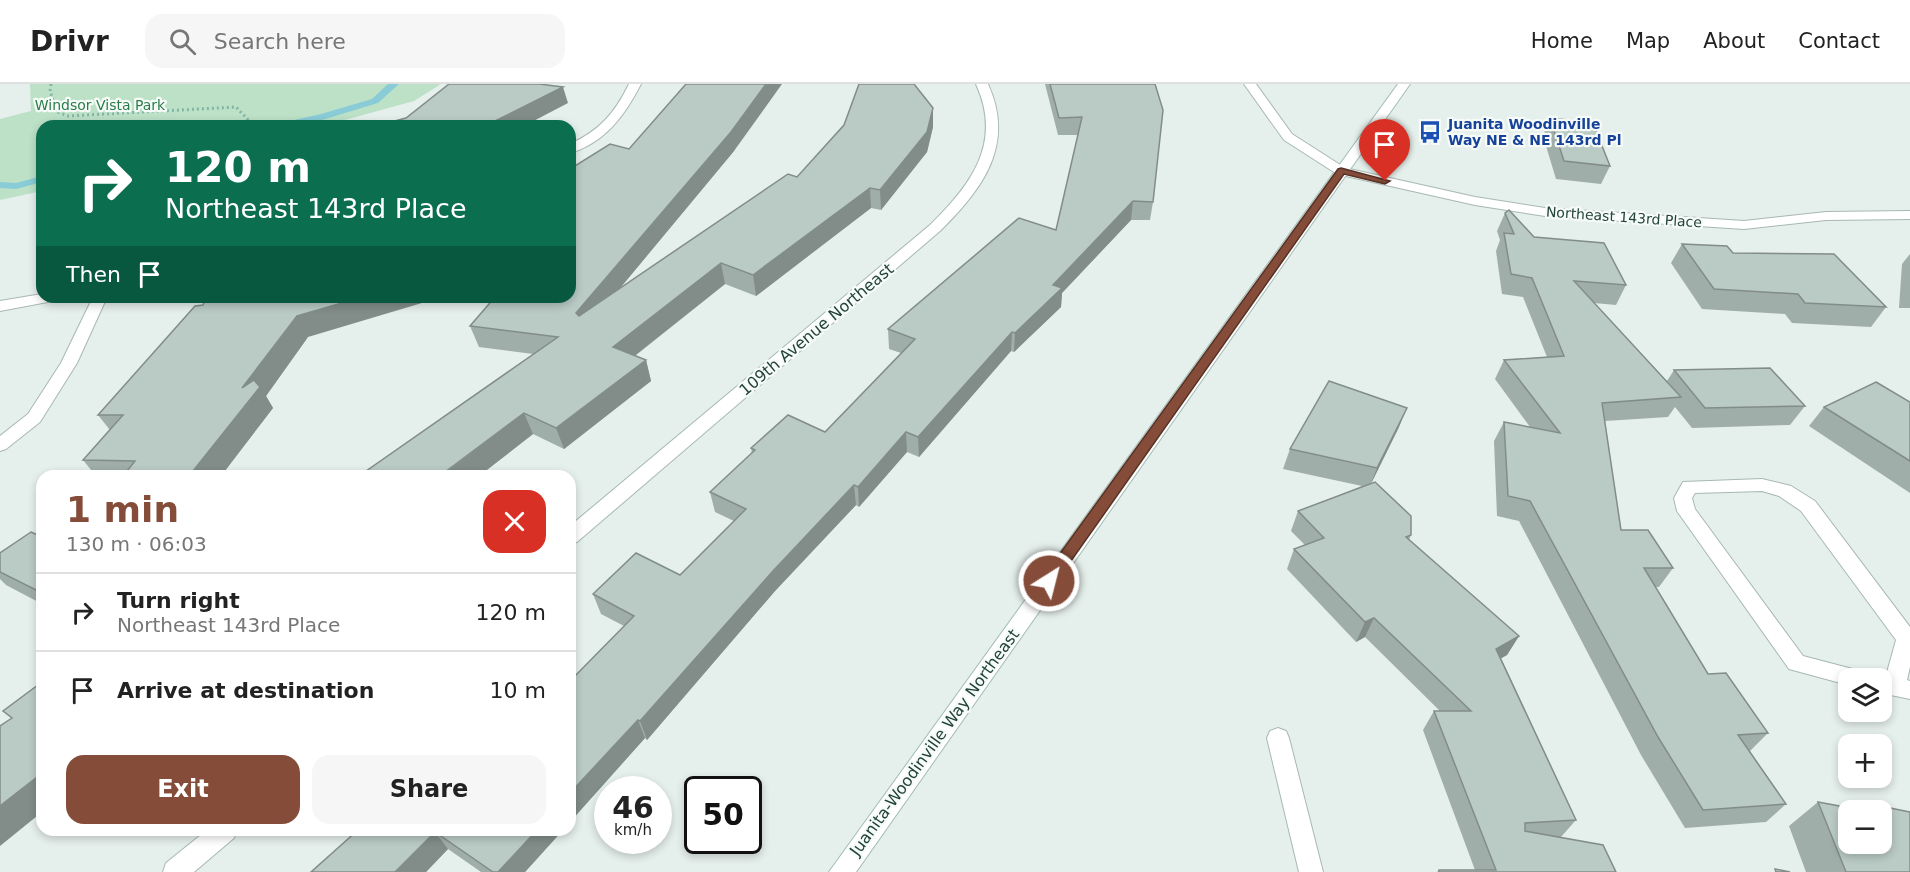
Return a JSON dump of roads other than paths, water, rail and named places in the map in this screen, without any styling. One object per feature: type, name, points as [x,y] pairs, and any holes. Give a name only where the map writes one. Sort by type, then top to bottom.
[{"type":"street","points":[[576,146],[589,141],[619,116],[635,84]]},
{"type":"street","name":"109th Avenue Northeast","points":[[576,532],[935,228],[970,190],[992,144],[989,97],[982,84]]},
{"type":"street","name":"Northeast 143rd Place","points":[[1250,84],[1288,137],[1341,171],[1474,201],[1545,212],[1744,225],[1826,216],[1910,215]]},
{"type":"street","name":"Juanita-Woodinville Way Northeast","points":[[841,872],[1404,84]]},
{"type":"street","points":[[0,306],[36,300]]},
{"type":"street","points":[[0,445],[34,418],[69,363],[97,303]]},
{"type":"street","points":[[1838,674],[1796,663],[1686,511],[1683,498],[1689,487],[1762,485],[1785,491],[1808,506],[1907,639],[1895,687]]},
{"type":"street","points":[[1278,738],[1311,872]]},
{"type":"street","points":[[175,872],[218,836]]},
{"type":"waterway","points":[[305,120],[375,101],[394,84]]},
{"type":"waterway","points":[[0,185],[16,186],[36,181]]},
{"type":"place","name":"Juanita Woodinville Way NE & NE 143rd Pl","points":[[1430,132]]},
{"type":"park label","name":"Windsor Vista Park","points":[[100,105]]}]
